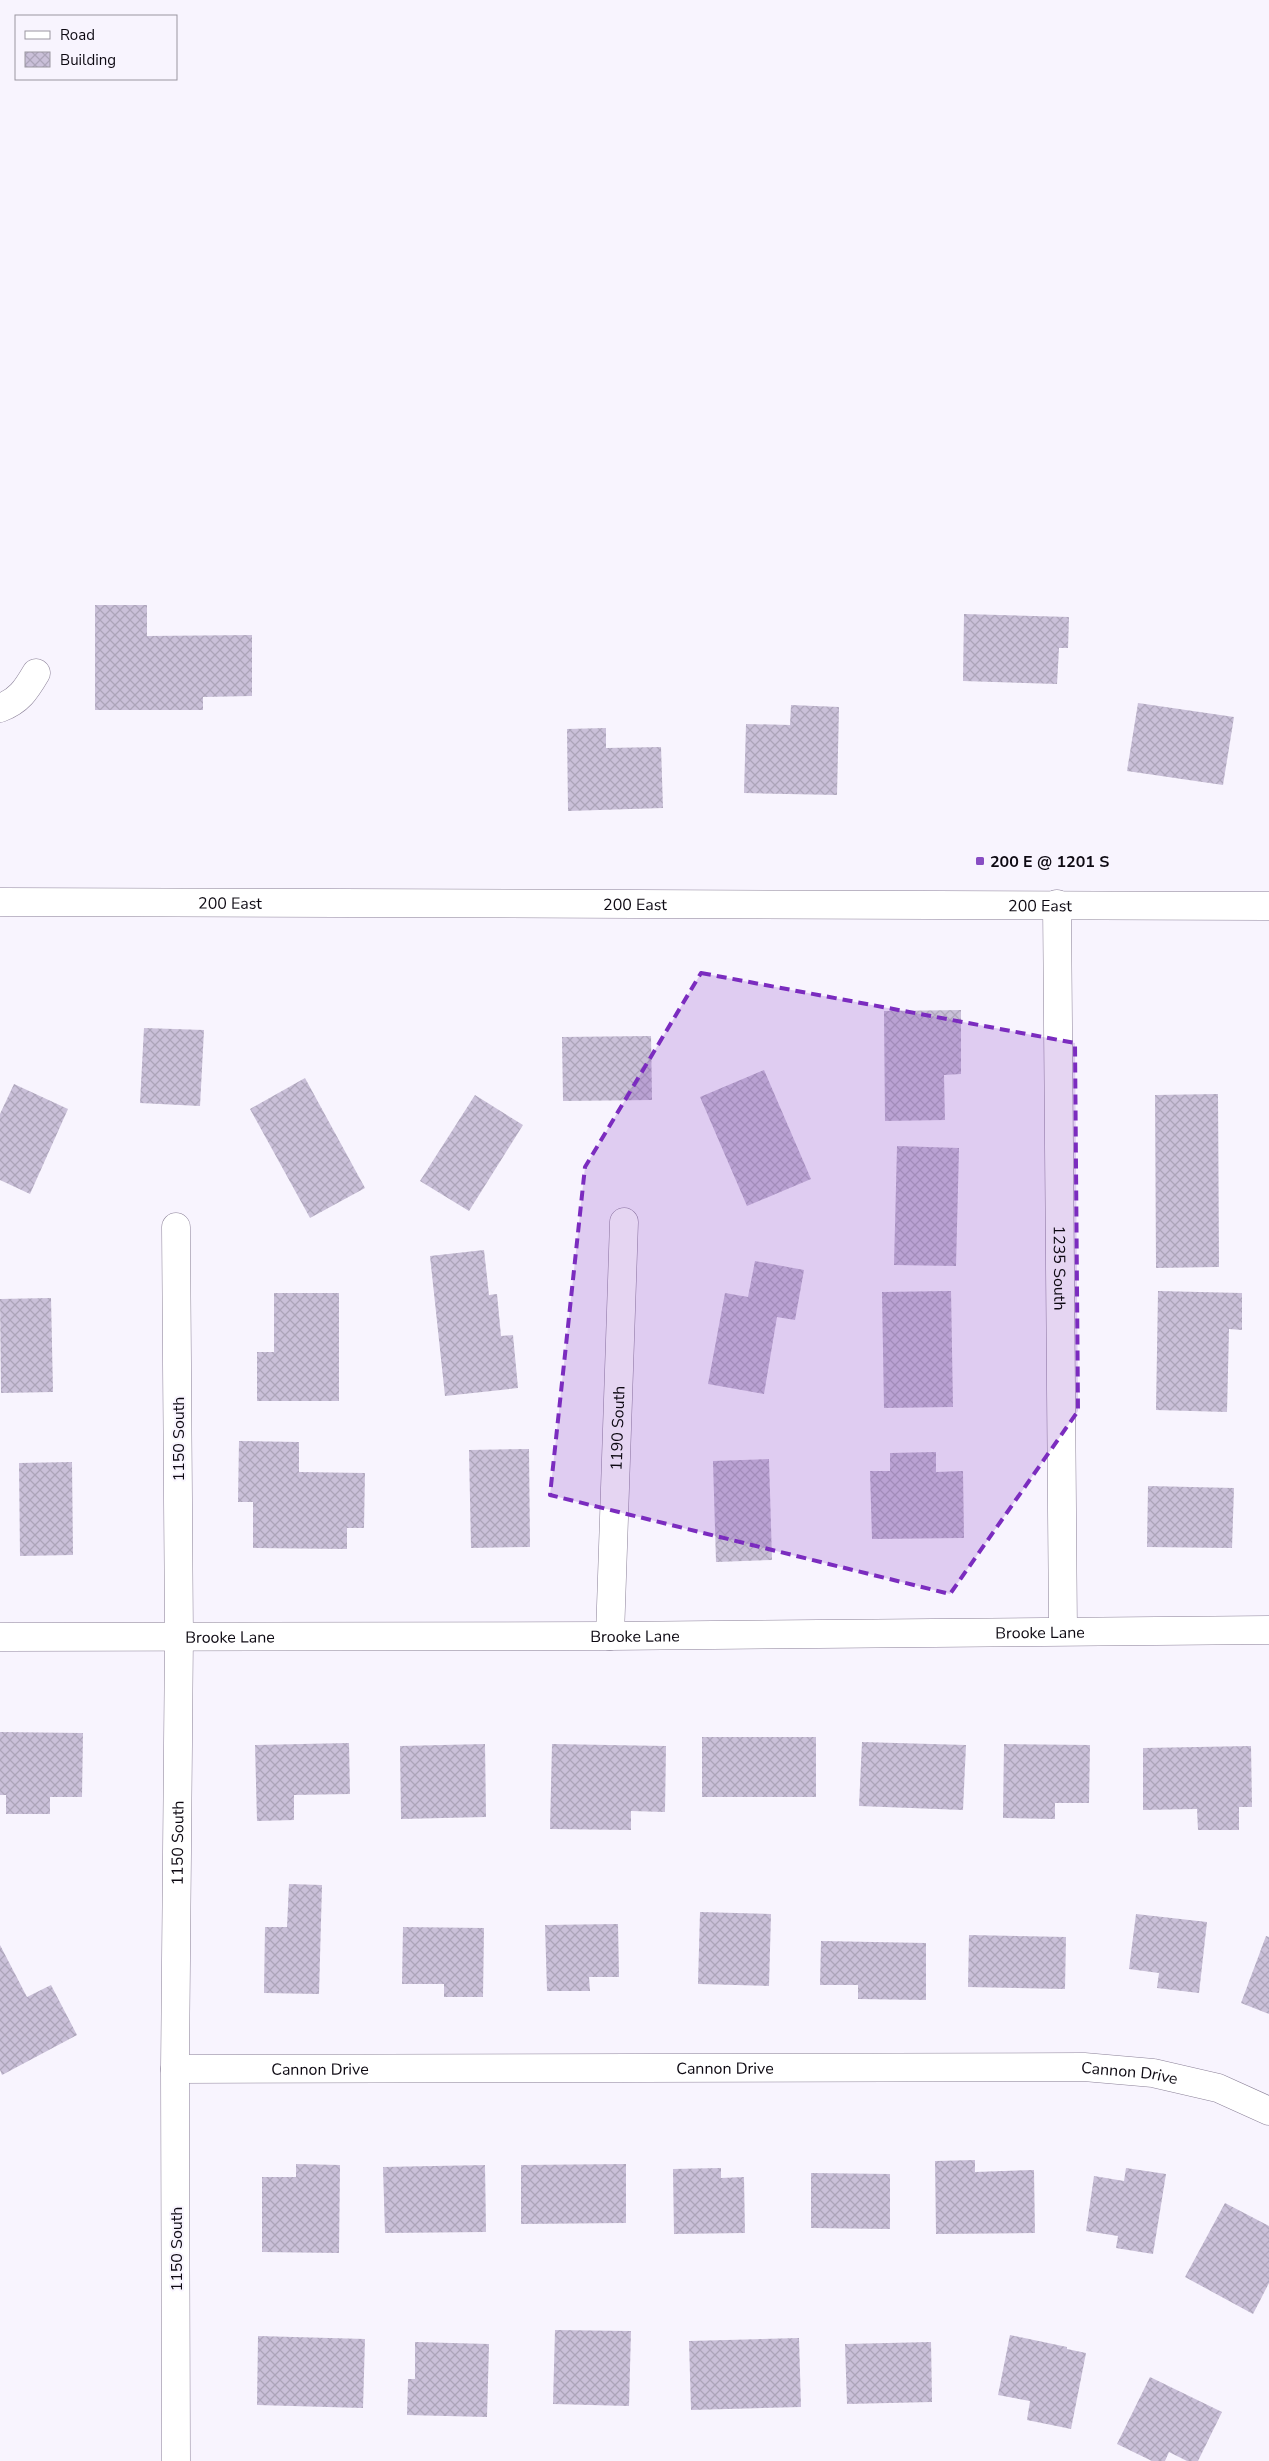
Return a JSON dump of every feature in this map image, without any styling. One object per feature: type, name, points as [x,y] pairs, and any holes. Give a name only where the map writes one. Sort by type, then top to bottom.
[{"type":"street","points":[[0,708],[12,703],[24,694],[36,673]]},
{"type":"street","name":"200 East","points":[[0,902],[1269,906]]},
{"type":"street","name":"1235 South","points":[[1057,904],[1063,1631]]},
{"type":"street","name":"1190 South","points":[[610,1636],[624,1222]]},
{"type":"street","name":"1150 South","points":[[176,1227],[179,1636],[175,2069],[176,2461]]},
{"type":"street","name":"Brooke Lane","points":[[0,1637],[610,1636],[1269,1630]]},
{"type":"street","name":"Cannon Drive","points":[[175,2069],[1084,2068],[1153,2073],[1218,2088],[1269,2111]]},
{"type":"highlighted area","points":[[701,973],[1075,1043],[1078,1411],[950,1594],[550,1495],[585,1167]]},
{"type":"building","points":[[95,605],[147,605],[147,636],[252,635],[252,696],[203,697],[203,710],[95,710]]},
{"type":"building","points":[[964,614],[1069,617],[1068,648],[1059,648],[1057,684],[963,681]]},
{"type":"building","points":[[1138,703],[1234,717],[1223,785],[1127,771]]},
{"type":"building","points":[[791,705],[839,707],[837,795],[744,793],[746,724],[790,725]]},
{"type":"building","points":[[606,728],[606,748],[661,747],[663,808],[568,811],[567,729]]},
{"type":"building","points":[[961,1010],[961,1074],[944,1075],[945,1120],[885,1121],[884,1011]]},
{"type":"building","points":[[144,1028],[204,1030],[200,1106],[140,1103]]},
{"type":"building","points":[[651,1036],[652,1100],[563,1101],[562,1037]]},
{"type":"building","points":[[764,1070],[811,1179],[747,1206],[700,1097]]},
{"type":"building","points":[[305,1078],[365,1188],[310,1218],[250,1109]]},
{"type":"building","points":[[14,1084],[68,1109],[30,1194],[0,1180],[0,1114]]},
{"type":"building","points":[[1218,1094],[1219,1267],[1156,1268],[1155,1095]]},
{"type":"building","points":[[475,1095],[523,1125],[469,1211],[420,1181]]},
{"type":"building","points":[[897,1146],[959,1148],[956,1266],[894,1265]]},
{"type":"building","points":[[484,1250],[489,1295],[497,1294],[501,1336],[513,1335],[518,1388],[445,1396],[430,1256]]},
{"type":"building","points":[[755,1261],[804,1270],[795,1320],[777,1317],[764,1394],[708,1384],[725,1293],[748,1297]]},
{"type":"building","points":[[951,1291],[953,1407],[884,1408],[882,1292]]},
{"type":"building","points":[[1158,1291],[1242,1293],[1242,1330],[1229,1329],[1227,1412],[1156,1410]]},
{"type":"building","points":[[274,1293],[339,1293],[339,1401],[257,1401],[257,1352],[274,1352]]},
{"type":"building","points":[[51,1298],[53,1392],[1,1393],[0,1299]]},
{"type":"building","points":[[239,1441],[299,1442],[299,1472],[365,1473],[364,1528],[347,1528],[347,1549],[253,1548],[253,1502],[238,1502]]},
{"type":"building","points":[[529,1449],[530,1547],[471,1548],[469,1450]]},
{"type":"building","points":[[936,1452],[936,1472],[963,1471],[964,1538],[872,1539],[870,1471],[890,1471],[890,1453]]},
{"type":"building","points":[[769,1459],[772,1560],[716,1562],[713,1461]]},
{"type":"building","points":[[72,1462],[73,1555],[20,1556],[19,1463]]},
{"type":"building","points":[[1148,1486],[1234,1488],[1232,1548],[1147,1547]]},
{"type":"building","points":[[0,1732],[83,1733],[82,1797],[50,1797],[50,1814],[6,1814],[6,1795],[0,1795]]},
{"type":"building","points":[[702,1737],[816,1737],[816,1797],[702,1797]]},
{"type":"building","points":[[862,1742],[966,1745],[963,1810],[859,1806]]},
{"type":"building","points":[[349,1743],[350,1794],[294,1795],[294,1820],[257,1821],[255,1745]]},
{"type":"building","points":[[485,1744],[486,1817],[401,1819],[400,1746]]},
{"type":"building","points":[[552,1744],[666,1746],[665,1812],[631,1811],[631,1830],[550,1829]]},
{"type":"building","points":[[1004,1744],[1090,1745],[1089,1803],[1055,1803],[1055,1819],[1003,1818]]},
{"type":"building","points":[[1251,1746],[1252,1807],[1239,1807],[1239,1830],[1198,1830],[1197,1809],[1143,1810],[1143,1748]]},
{"type":"building","points":[[289,1884],[322,1885],[319,1994],[264,1993],[265,1927],[287,1927]]},
{"type":"building","points":[[700,1912],[771,1914],[769,1986],[698,1984]]},
{"type":"building","points":[[1136,1914],[1207,1922],[1199,1993],[1157,1988],[1159,1973],[1129,1969]]},
{"type":"building","points":[[618,1924],[619,1977],[589,1977],[590,1991],[547,1991],[545,1925]]},
{"type":"building","points":[[403,1927],[484,1928],[483,1997],[444,1997],[444,1984],[402,1984]]},
{"type":"building","points":[[969,1935],[1066,1937],[1065,1989],[968,1987]]},
{"type":"building","points":[[1266,1936],[1269,1937],[1269,2014],[1241,2003]]},
{"type":"building","points":[[821,1941],[926,1943],[926,2000],[858,1999],[858,1985],[820,1985]]},
{"type":"building","points":[[0,1945],[27,1997],[51,1985],[77,2035],[2,2075],[0,2070]]},
{"type":"building","points":[[975,2160],[975,2172],[1034,2170],[1035,2233],[936,2234],[935,2161]]},
{"type":"building","points":[[296,2164],[340,2165],[339,2253],[262,2252],[262,2177],[296,2177]]},
{"type":"building","points":[[626,2164],[626,2223],[521,2224],[521,2165]]},
{"type":"building","points":[[485,2165],[486,2232],[385,2233],[383,2167]]},
{"type":"building","points":[[721,2168],[721,2178],[744,2177],[745,2233],[674,2234],[673,2169]]},
{"type":"building","points":[[1126,2168],[1166,2174],[1153,2254],[1116,2248],[1118,2236],[1086,2231],[1094,2176],[1124,2181]]},
{"type":"building","points":[[811,2173],[890,2174],[890,2229],[811,2228]]},
{"type":"building","points":[[1225,2203],[1269,2226],[1269,2283],[1253,2314],[1185,2277]]},
{"type":"building","points":[[555,2330],[631,2331],[629,2406],[553,2404]]},
{"type":"building","points":[[1010,2335],[1086,2353],[1071,2429],[1027,2420],[1030,2401],[998,2395]]},
{"type":"building","points":[[258,2336],[365,2339],[363,2408],[257,2405]]},
{"type":"building","points":[[799,2338],[801,2407],[691,2410],[689,2341]]},
{"type":"building","points":[[415,2342],[489,2344],[487,2417],[407,2415],[408,2379],[415,2379]]},
{"type":"building","points":[[931,2342],[932,2402],[847,2404],[845,2344]]},
{"type":"building","points":[[1150,2377],[1222,2412],[1198,2461],[1187,2461],[1169,2452],[1165,2461],[1152,2461],[1117,2444]]},
{"type":"place","name":"200 E @ 1201 S","points":[[980,861]]}]
